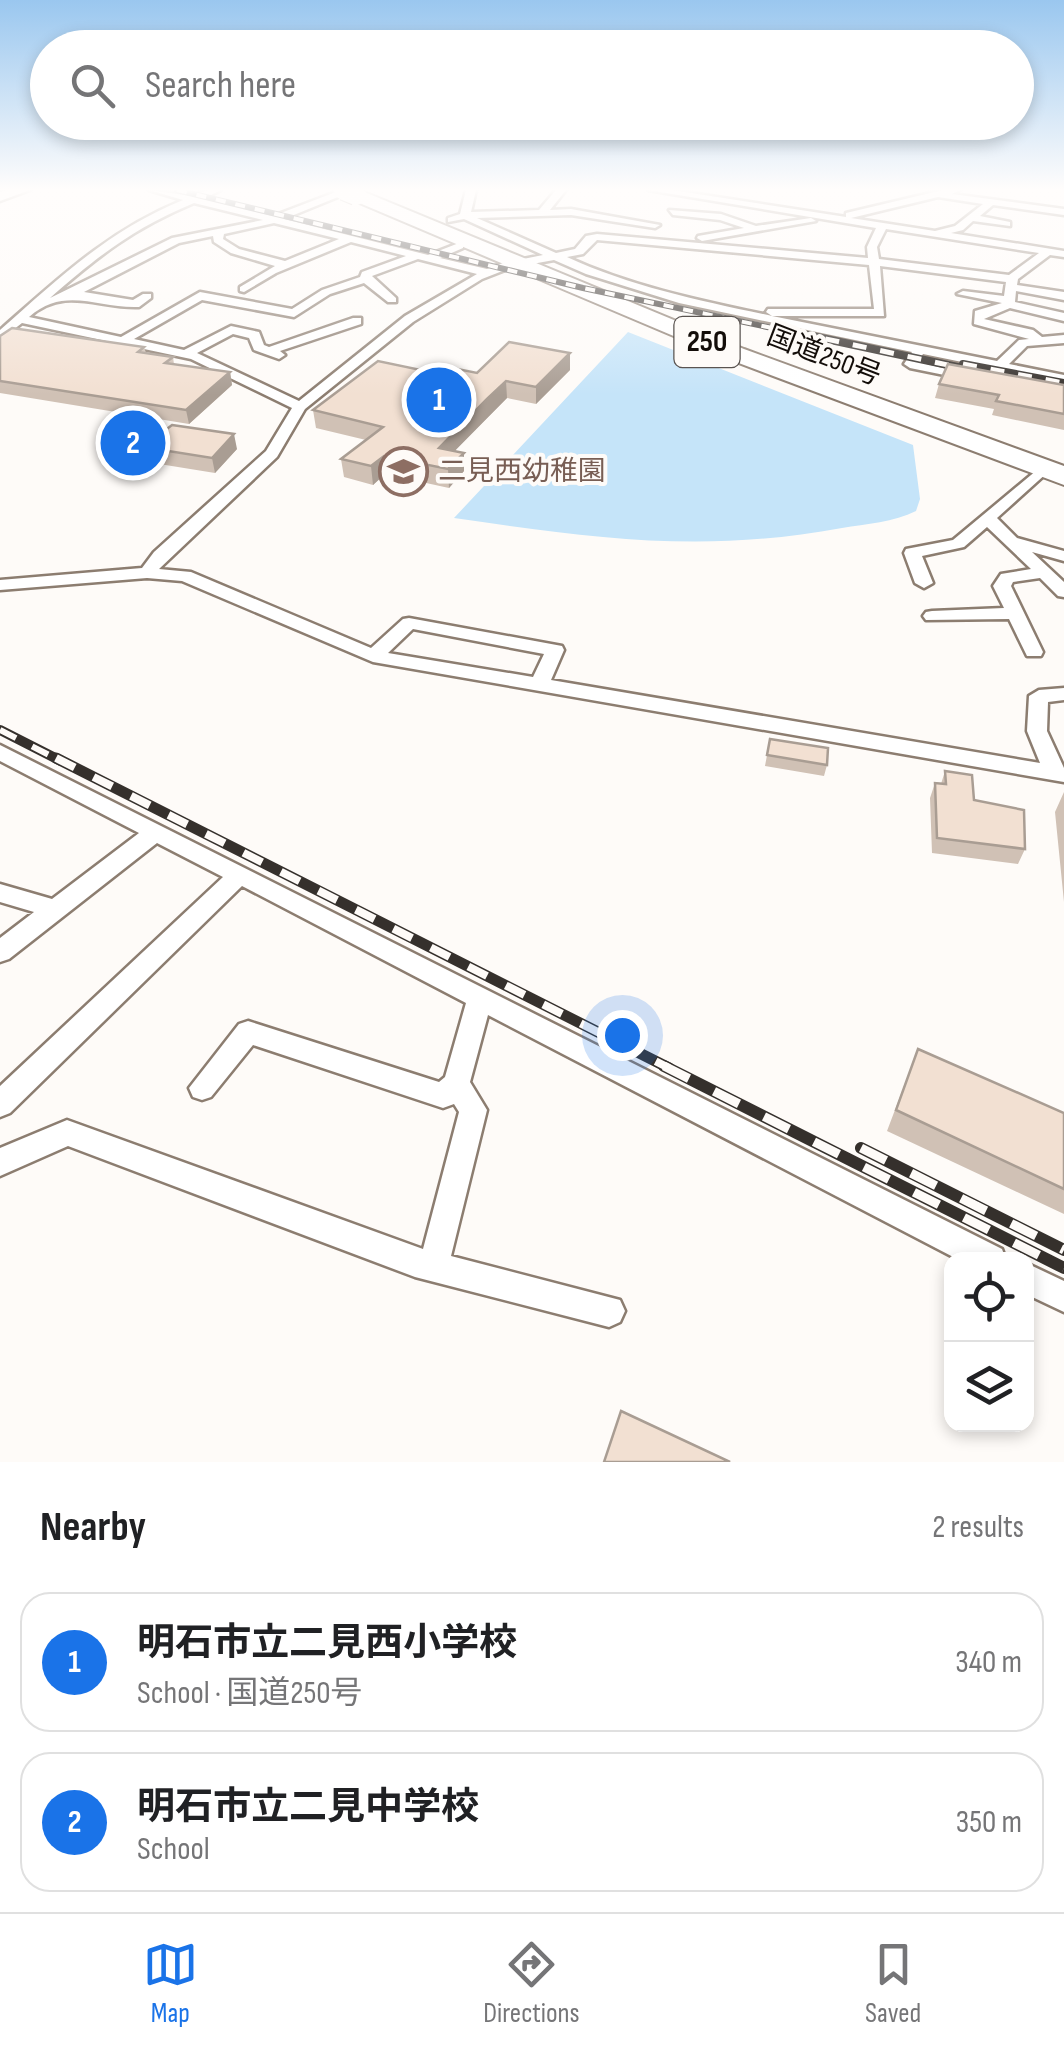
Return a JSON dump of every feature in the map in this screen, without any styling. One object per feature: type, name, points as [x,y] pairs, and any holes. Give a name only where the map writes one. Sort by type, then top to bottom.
[{"type":"highway","name":"250","points":[[479,258],[488,262]]},
{"type":"highway","name":"国道250号","points":[[481,258],[488,262],[532,259],[736,354],[1057,470]]},
{"type":"street","points":[[0,336],[90,258]]},
{"type":"street","points":[[41,303],[72,294],[141,258]]},
{"type":"street","points":[[260,258],[286,266]]},
{"type":"street","points":[[244,289],[304,258]]},
{"type":"street","points":[[366,279],[366,274],[420,258]]},
{"type":"street","points":[[440,258],[488,262]]},
{"type":"street","points":[[532,259],[537,258]]},
{"type":"street","points":[[855,258],[1010,293],[1064,317]]},
{"type":"street","points":[[763,320],[773,312],[880,313],[873,258]]},
{"type":"street","points":[[1037,339],[1030,332],[978,322],[979,314],[1010,293],[1043,258]]},
{"type":"street","points":[[532,259],[763,320],[1064,379]]},
{"type":"street","points":[[147,574],[160,556],[272,454],[300,407],[409,319],[488,262]]},
{"type":"street","points":[[366,279],[392,300]]},
{"type":"street","points":[[126,340],[200,296],[294,314],[326,292],[366,279]]},
{"type":"street","points":[[72,294],[135,304],[148,296]]},
{"type":"street","points":[[963,294],[1064,296]]},
{"type":"street","points":[[22,319],[185,354],[300,407]]},
{"type":"street","points":[[185,354],[231,330],[254,335],[258,347],[274,353],[356,320]]},
{"type":"street","points":[[999,367],[1008,353],[1037,339],[1064,339]]},
{"type":"street","points":[[918,352],[910,364],[1064,394]]},
{"type":"street","points":[[924,584],[912,553],[958,544],[1057,470]]},
{"type":"street","points":[[988,518],[1064,592]]},
{"type":"street","points":[[1011,542],[1064,556]]},
{"type":"street","points":[[1034,652],[1002,586],[1008,578],[1042,573]]},
{"type":"street","points":[[0,585],[147,574],[184,576],[374,656],[1059,774]]},
{"type":"street","points":[[932,616],[1015,613]]},
{"type":"street","points":[[374,656],[409,623],[555,650],[540,684]]},
{"type":"street","points":[[1059,774],[1037,731],[1038,696],[1064,694]]},
{"type":"street","points":[[0,752],[975,1252]]},
{"type":"street","points":[[0,952],[156,831]]},
{"type":"street","points":[[0,1104],[240,874]]},
{"type":"street","points":[[0,893],[56,909]]},
{"type":"street","points":[[202,1088],[248,1032],[444,1096],[456,1084],[480,997]]},
{"type":"street","points":[[434,1264],[472,1110],[456,1084]]},
{"type":"street","points":[[0,1162],[67,1134],[415,1262],[610,1311]]},
{"type":"street","points":[[1034,1282],[1064,1297]]},
{"type":"water","points":[[628,332],[913,445],[920,499],[916,511],[880,522],[791,536],[694,542],[601,537],[454,518]]},
{"type":"building","points":[[12,328],[144,347],[138,352],[173,357],[165,363],[230,372],[186,410],[0,381],[0,336]]},
{"type":"building","points":[[509,342],[570,353],[536,387],[506,381],[487,399],[439,448],[464,453],[448,469],[384,456],[371,466],[341,459],[383,427],[313,410],[378,361],[430,372],[438,365],[477,373]]},
{"type":"building","points":[[948,364],[1064,385],[1064,414],[996,401],[999,395],[939,384]]},
{"type":"building","points":[[172,425],[234,434],[212,458],[143,447]]},
{"type":"building","points":[[770,739],[828,748],[827,765],[767,755]]},
{"type":"building","points":[[945,771],[972,775],[974,800],[1024,810],[1025,849],[937,838],[935,783],[946,784]]},
{"type":"building","points":[[918,1049],[1064,1113],[1064,1189],[896,1110]]},
{"type":"building","points":[[621,1411],[730,1462],[604,1462]]},
{"type":"railway","points":[[460,258],[810,336]]},
{"type":"railway","points":[[798,333],[976,371]]},
{"type":"railway","points":[[963,364],[1064,383]]},
{"type":"railway","points":[[0,730],[61,761]]},
{"type":"railway","points":[[56,758],[669,1068]]},
{"type":"railway","points":[[664,1066],[1064,1268]]},
{"type":"railway","points":[[861,1148],[1064,1250]]},
{"type":"place","name":"明石市立二見西小学校","points":[[439,400]]},
{"type":"place","name":"明石市立二見中学校","points":[[133,443]]},
{"type":"place","name":"二見西幼稚園","points":[[403,471]]}]
